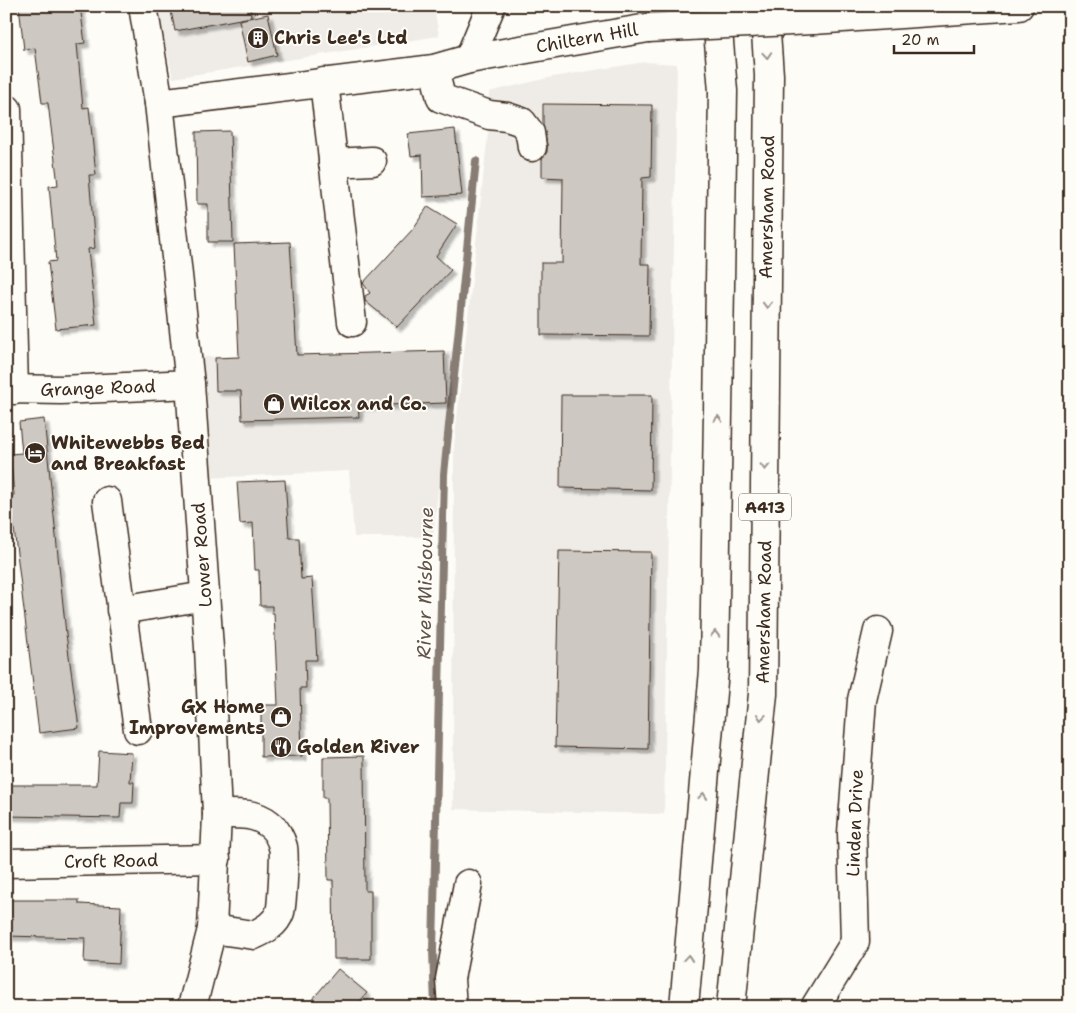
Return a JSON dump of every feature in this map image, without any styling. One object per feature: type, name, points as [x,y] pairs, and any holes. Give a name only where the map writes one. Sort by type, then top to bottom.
[{"type":"main road","name":"Lower Road","points":[[143,6],[159,103],[190,384],[205,596],[217,814],[212,929],[192,1007]]},
{"type":"main road","points":[[469,59],[491,6]]},
{"type":"main road","name":"A413","points":[[684,1007],[714,670],[723,90],[716,6]]},
{"type":"main road","name":"Amersham Road","points":[[731,1007],[763,694],[769,74],[764,6]]},
{"type":"main road","name":"Chiltern Hill","points":[[159,103],[434,69],[469,59],[648,28],[813,20],[1019,6]]},
{"type":"main road","points":[[434,69],[441,98],[489,115],[507,117],[522,122],[530,133],[532,146]]},
{"type":"main road","points":[[324,82],[352,322]]},
{"type":"main road","points":[[7,110],[10,390]]},
{"type":"main road","points":[[333,163],[372,161]]},
{"type":"main road","name":"Grange Road","points":[[10,390],[60,390],[190,384]]},
{"type":"main road","points":[[107,501],[138,730]]},
{"type":"main road","points":[[121,610],[205,596]]},
{"type":"main road","name":"Linden Drive","points":[[815,1007],[855,942],[852,833],[862,700],[878,630]]},
{"type":"main road","points":[[212,929],[254,935],[274,922],[281,912],[283,849],[277,833],[270,824],[261,819],[240,814],[217,814]]},
{"type":"main road","name":"Croft Road","points":[[6,863],[216,859]]},
{"type":"main road","points":[[452,1007],[450,979],[468,884]]},
{"type":"shaded area","points":[[157,6],[434,6],[439,36],[173,78]]},
{"type":"shaded area","points":[[645,62],[677,64],[664,814],[453,809],[454,446],[488,133],[489,92],[552,77]]},
{"type":"shaded area","points":[[453,351],[433,537],[354,537],[349,471],[207,478],[199,357]]},
{"type":"building","points":[[19,6],[80,6],[85,43],[77,44],[83,108],[89,107],[96,175],[89,175],[95,248],[88,249],[96,325],[56,329],[48,262],[56,261],[49,186],[58,185],[48,103],[42,103],[35,48],[24,50]]},
{"type":"building","points":[[170,6],[250,6],[251,17],[175,31]]},
{"type":"building","name":"Chris Lee's Ltd","points":[[268,14],[277,55],[248,62],[239,20]]},
{"type":"building","points":[[543,104],[652,105],[651,177],[642,178],[641,264],[650,264],[649,336],[541,335],[541,263],[562,263],[563,178],[542,177],[542,159],[547,152],[543,124]]},
{"type":"building","points":[[455,129],[462,195],[423,197],[422,155],[411,156],[408,134]]},
{"type":"building","points":[[230,131],[233,242],[208,242],[208,204],[197,204],[196,132]]},
{"type":"building","points":[[428,206],[457,224],[436,256],[451,270],[397,327],[365,301],[365,296],[370,293],[363,283],[413,229]]},
{"type":"building","points":[[290,242],[297,355],[444,351],[446,403],[358,406],[359,417],[242,420],[241,391],[216,391],[215,358],[239,357],[234,244]]},
{"type":"building","points":[[561,395],[652,395],[651,490],[560,488]]},
{"type":"building","points":[[44,419],[66,634],[79,728],[39,733],[10,496],[14,495],[10,454],[22,453],[19,422]]},
{"type":"building","points":[[285,480],[289,538],[299,538],[301,579],[312,578],[317,660],[305,660],[306,688],[300,688],[302,756],[261,757],[261,705],[278,705],[274,613],[272,613],[272,606],[260,606],[259,570],[255,570],[253,523],[240,524],[237,482]]},
{"type":"building","points":[[559,551],[651,552],[648,749],[555,747]]},
{"type":"building","points":[[99,751],[132,753],[130,782],[134,782],[133,803],[121,803],[120,818],[6,816],[6,785],[97,785]]},
{"type":"building","points":[[364,756],[365,891],[371,891],[371,959],[334,959],[333,880],[328,880],[327,798],[323,798],[323,757]]},
{"type":"building","points":[[6,900],[79,900],[79,904],[121,906],[119,964],[84,962],[85,938],[6,936]]},
{"type":"building","points":[[338,969],[367,993],[355,1007],[306,1007]]},
{"type":"waterway","name":"River Misbourne","points":[[435,1007],[433,950],[444,474],[476,161]]},
{"type":"place","name":"Chris Lee's Ltd","points":[[258,38]]},
{"type":"place","name":"Wilcox and Co.","points":[[274,404]]},
{"type":"place","name":"Whitewebbs Bed and Breakfast","points":[[35,453]]},
{"type":"place","name":"GX Home Improvements","points":[[281,717]]},
{"type":"place","name":"Golden River","points":[[281,747]]}]
